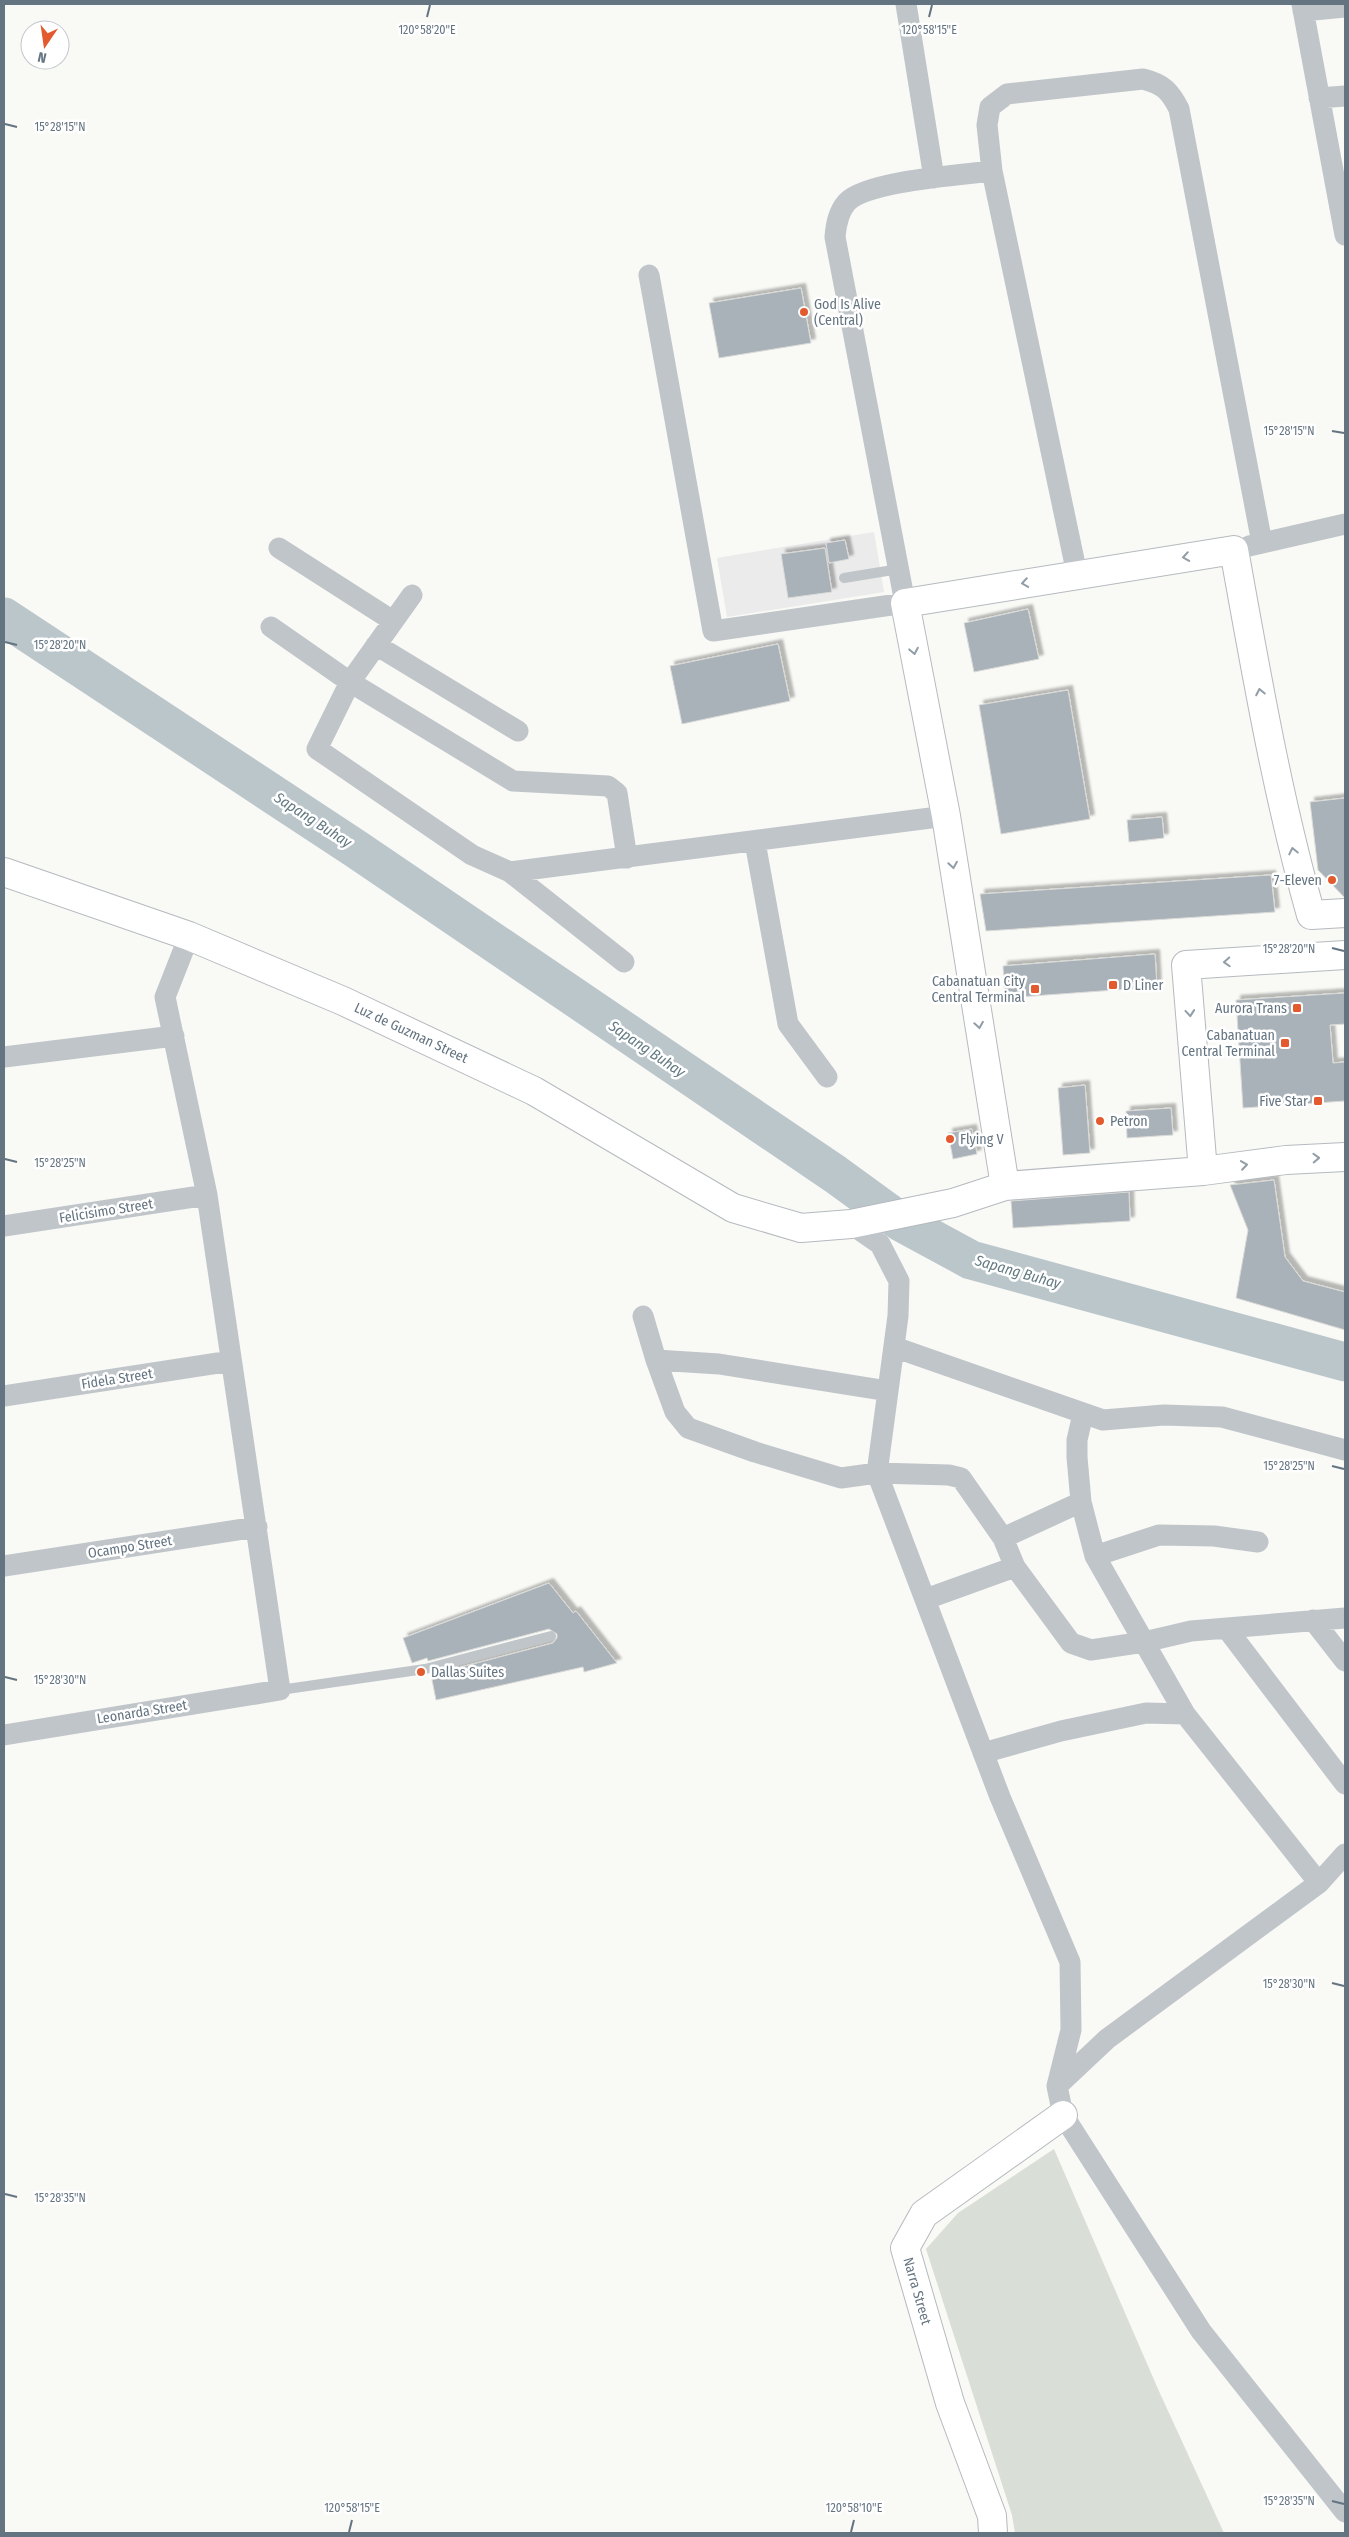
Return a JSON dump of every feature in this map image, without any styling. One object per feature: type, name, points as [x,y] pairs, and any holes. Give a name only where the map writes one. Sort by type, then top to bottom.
[{"type":"street","points":[[906,4],[934,178]]},
{"type":"street","points":[[1345,7],[1302,8],[1319,98],[1340,173],[1345,235]]},
{"type":"street","points":[[1077,574],[992,171],[987,125],[990,107],[1007,94],[1143,79],[1158,83],[1171,93],[1179,109],[1262,543]]},
{"type":"street","points":[[1319,98],[1345,96]]},
{"type":"street","points":[[992,171],[934,178],[866,190],[847,202],[836,220],[835,238],[946,816],[1005,1186]]},
{"type":"street","points":[[649,275],[713,631],[906,603],[1234,550],[1345,524]]},
{"type":"street","points":[[279,548],[393,621]]},
{"type":"street","points":[[1234,550],[1265,717],[1295,859],[1311,915],[1345,913]]},
{"type":"street","points":[[412,595],[350,682],[317,749],[472,855],[510,872],[624,962]]},
{"type":"street","points":[[270,627],[350,682],[513,781],[608,786],[617,794],[627,858]]},
{"type":"street","points":[[376,645],[518,731]]},
{"type":"street","points":[[510,872],[946,816]]},
{"type":"street","points":[[755,842],[788,1024],[827,1077]]},
{"type":"street","name":"Luz de Guzman Street","points":[[4,872],[190,936],[343,1001],[534,1091],[733,1208],[801,1228],[860,1221]]},
{"type":"street","points":[[190,936],[165,997],[207,1195],[280,1690]]},
{"type":"street","points":[[1203,1171],[1186,965],[1345,956]]},
{"type":"street","points":[[4,1057],[174,1036]]},
{"type":"street","points":[[860,1221],[953,1203],[1005,1186],[1203,1171],[1286,1160],[1345,1157]]},
{"type":"street","name":"Felicisimo Street","points":[[4,1226],[207,1195]]},
{"type":"street","points":[[860,1221],[880,1244],[898,1281],[898,1316],[877,1473],[983,1753],[1070,1962],[1072,2030],[1058,2086],[1063,2115],[1202,2331],[1345,2512]]},
{"type":"street","points":[[643,1316],[656,1360],[675,1412],[688,1428],[755,1452],[841,1478],[877,1473],[949,1475],[961,1478],[1003,1538],[1015,1567],[1071,1643],[1090,1650],[1144,1642],[1191,1631],[1345,1618]]},
{"type":"street","points":[[894,1347],[1103,1420],[1164,1414],[1222,1417],[1345,1450]]},
{"type":"street","points":[[656,1360],[719,1364],[888,1391]]},
{"type":"street","name":"Fidela Street","points":[[4,1396],[231,1361]]},
{"type":"street","points":[[1083,1414],[1077,1440],[1081,1502],[1095,1556],[1186,1714],[1319,1883]]},
{"type":"street","points":[[1003,1538],[1081,1502]]},
{"type":"street","name":"Ocampo Street","points":[[4,1566],[257,1527]]},
{"type":"street","points":[[1095,1556],[1159,1535],[1214,1536],[1258,1542]]},
{"type":"street","points":[[926,1599],[1015,1567]]},
{"type":"street","points":[[1313,1620],[1345,1661]]},
{"type":"street","points":[[1227,1629],[1345,1784]]},
{"type":"street","name":"Leonarda Street","points":[[4,1735],[280,1690]]},
{"type":"street","points":[[983,1753],[1062,1731],[1146,1713],[1186,1714]]},
{"type":"street","points":[[1058,2086],[1107,2040],[1319,1883],[1345,1854]]},
{"type":"street","name":"Narra Street","points":[[993,2533],[992,2516],[950,2403],[904,2248],[924,2214],[1063,2115]]},
{"type":"lane","points":[[844,578],[899,569]]},
{"type":"lane","points":[[280,1690],[425,1669],[551,1636]]},
{"type":"shaded area","points":[[874,532],[884,592],[727,617],[717,558]]},
{"type":"shaded area","points":[[1054,2149],[1158,2389],[1224,2533],[1015,2533],[1012,2515],[926,2249],[958,2213]]},
{"type":"building","points":[[801,288],[811,343],[719,358],[709,303]]},
{"type":"building","points":[[845,540],[849,559],[829,563],[826,543]]},
{"type":"building","points":[[825,548],[832,592],[788,598],[781,554]]},
{"type":"building","points":[[1028,609],[1039,659],[974,672],[964,623]]},
{"type":"building","points":[[778,644],[790,701],[682,724],[670,666]]},
{"type":"building","points":[[1068,690],[1090,819],[1001,834],[979,705]]},
{"type":"building","points":[[1345,798],[1345,898],[1318,870],[1310,802]]},
{"type":"building","points":[[1162,817],[1164,838],[1129,842],[1127,820]]},
{"type":"building","points":[[1271,875],[1275,912],[986,931],[980,894]]},
{"type":"building","points":[[1155,954],[1157,987],[1005,998],[1003,966]]},
{"type":"building","name":"Cabanatuan Central Terminal","points":[[1345,993],[1345,1024],[1330,1025],[1333,1063],[1345,1062],[1345,1101],[1243,1108],[1236,1000]]},
{"type":"building","points":[[1085,1085],[1090,1153],[1063,1155],[1058,1088]]},
{"type":"building","points":[[1171,1108],[1173,1135],[1127,1138],[1126,1111]]},
{"type":"building","points":[[972,1129],[977,1154],[953,1159],[948,1133]]},
{"type":"building","points":[[1274,1180],[1285,1257],[1303,1281],[1345,1292],[1345,1330],[1236,1298],[1248,1230],[1230,1185]]},
{"type":"building","points":[[1129,1192],[1130,1221],[1013,1228],[1011,1201]]},
{"type":"building","points":[[549,1583],[573,1613],[576,1611],[617,1663],[584,1672],[583,1667],[436,1700],[431,1675],[553,1643],[557,1638],[557,1634],[549,1629],[428,1661],[427,1658],[412,1663],[403,1638]]},
{"type":"waterway","name":"Sapang Buhay","points":[[4,617],[356,849],[835,1174],[901,1222],[971,1260],[1345,1362]]},
{"type":"place","name":"God Is Alive (Central)","points":[[804,312]]},
{"type":"place","name":"7-Eleven","points":[[1332,880]]},
{"type":"place","name":"D Liner","points":[[1113,985]]},
{"type":"place","name":"Cabanatuan City Central Terminal","points":[[1035,989]]},
{"type":"place","name":"Aurora Trans","points":[[1297,1008]]},
{"type":"place","name":"Cabanatuan Central Terminal","points":[[1285,1043]]},
{"type":"place","name":"Five Star","points":[[1318,1101]]},
{"type":"place","name":"Petron","points":[[1100,1121]]},
{"type":"place","name":"Flying V","points":[[950,1139]]},
{"type":"place","name":"Dallas Suites","points":[[421,1672]]}]
